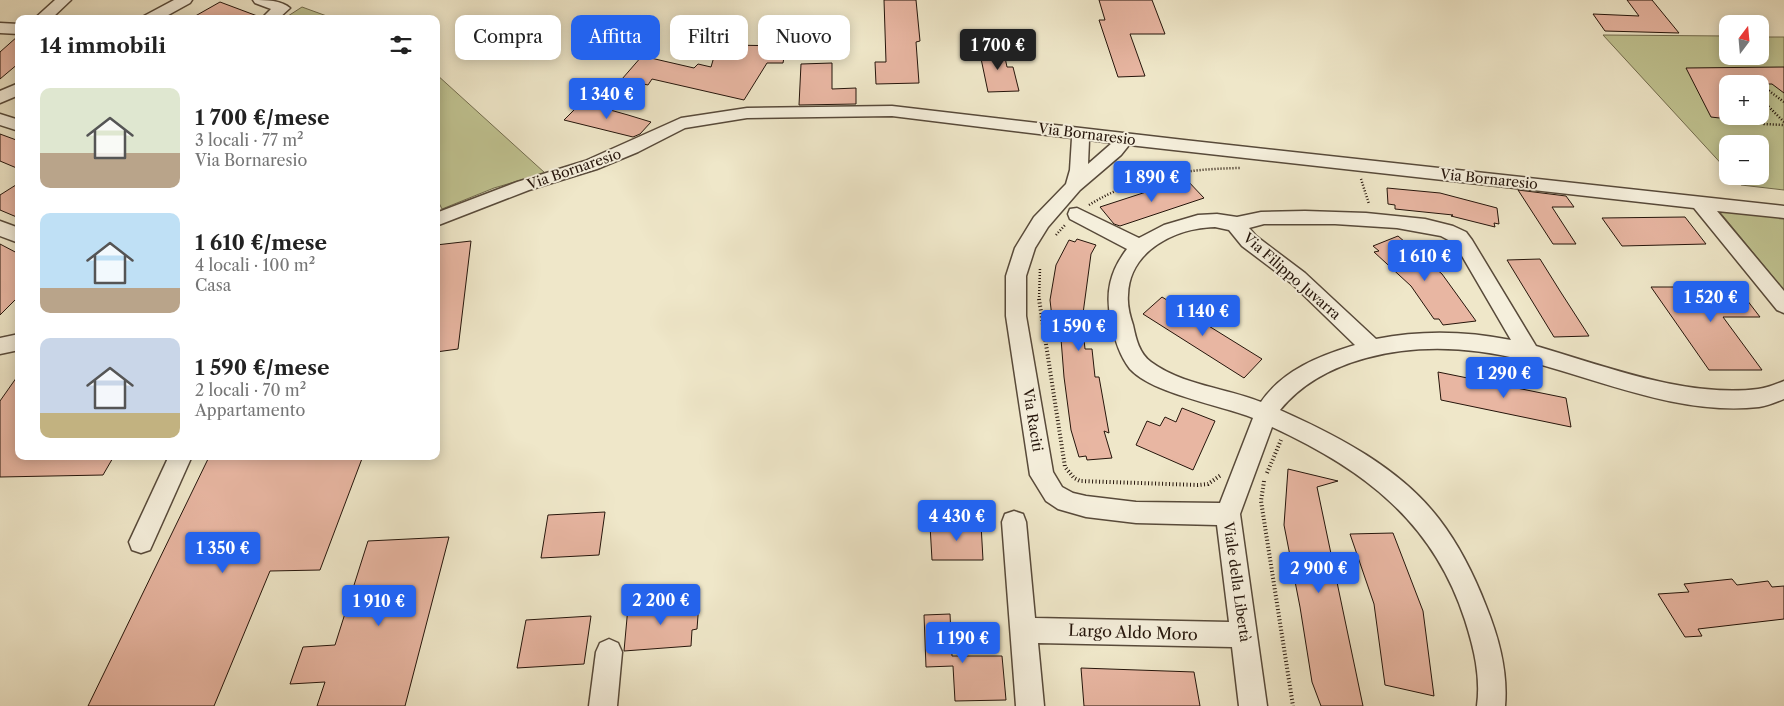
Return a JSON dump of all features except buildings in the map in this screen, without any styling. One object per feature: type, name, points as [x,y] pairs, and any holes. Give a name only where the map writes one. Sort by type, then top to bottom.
[{"type":"street","points":[[47,15],[64,0]]},
{"type":"street","points":[[157,15],[185,0]]},
{"type":"street","points":[[260,0],[282,8],[273,15]]},
{"type":"street","points":[[0,28],[15,29]]},
{"type":"street","points":[[0,98],[15,90]]},
{"type":"street","name":"Via Bornaresio","points":[[440,218],[522,186],[591,165],[632,148],[681,123],[747,112],[892,111],[1166,144],[1784,212]]},
{"type":"street","points":[[0,119],[15,125]]},
{"type":"street","name":"Via Raciti","points":[[1074,186],[1079,170],[1081,134]]},
{"type":"street","name":"Via Raciti","points":[[1124,139],[1115,152],[1074,186],[1041,222],[1025,248],[1016,276],[1016,316],[1042,474],[1055,494],[1077,506],[1106,510],[1228,514]]},
{"type":"street","points":[[1093,170],[1138,151],[1166,144]]},
{"type":"street","points":[[1700,202],[1784,305]]},
{"type":"street","points":[[1077,214],[1139,247]]},
{"type":"street","points":[[1491,706],[1490,667],[1476,613],[1451,559],[1421,515],[1387,483],[1347,454],[1266,414],[1159,377],[1142,367],[1134,358],[1126,342],[1118,305],[1118,289],[1125,268],[1139,247],[1153,236],[1175,227],[1218,220],[1235,224],[1262,218],[1374,219],[1430,225],[1458,235],[1529,353]]},
{"type":"street","name":"Via Filippo Juvarra","points":[[1235,224],[1249,241],[1298,278],[1370,347]]},
{"type":"street","points":[[0,228],[15,234]]},
{"type":"street","name":"Viale della Libertà","points":[[1253,706],[1228,514],[1266,414],[1272,403],[1294,382],[1319,365],[1370,347],[1442,341],[1469,341],[1529,353],[1660,390],[1747,401],[1784,390]]},
{"type":"street","points":[[0,346],[15,343]]},
{"type":"street","points":[[141,542],[179,460]]},
{"type":"street","points":[[1014,522],[1030,706]]},
{"type":"street","name":"Largo Aldo Moro","points":[[1023,630],[1244,635]]},
{"type":"street","points":[[604,706],[609,652]]},
{"type":"path","points":[[1769,91],[1784,102]]},
{"type":"path","points":[[1769,108],[1784,124]]},
{"type":"path","points":[[1769,124],[1784,124]]},
{"type":"path","points":[[1052,241],[1057,233],[1077,214],[1123,186],[1155,176],[1189,169],[1241,168]]},
{"type":"path","points":[[1359,173],[1374,219]]},
{"type":"path","points":[[1040,266],[1038,280],[1041,313],[1065,467],[1074,478],[1080,481],[1198,485],[1208,484],[1221,475],[1261,491]]},
{"type":"green space","points":[[302,7],[324,15],[290,15]]},
{"type":"green space","points":[[1603,35],[1719,36],[1719,65],[1769,65],[1769,37],[1784,37],[1784,190],[1741,185],[1769,185],[1769,135],[1719,135],[1719,161]]},
{"type":"green space","points":[[440,78],[545,173],[494,188],[442,209],[440,205]]},
{"type":"green space","points":[[1719,211],[1784,217],[1784,290]]}]
